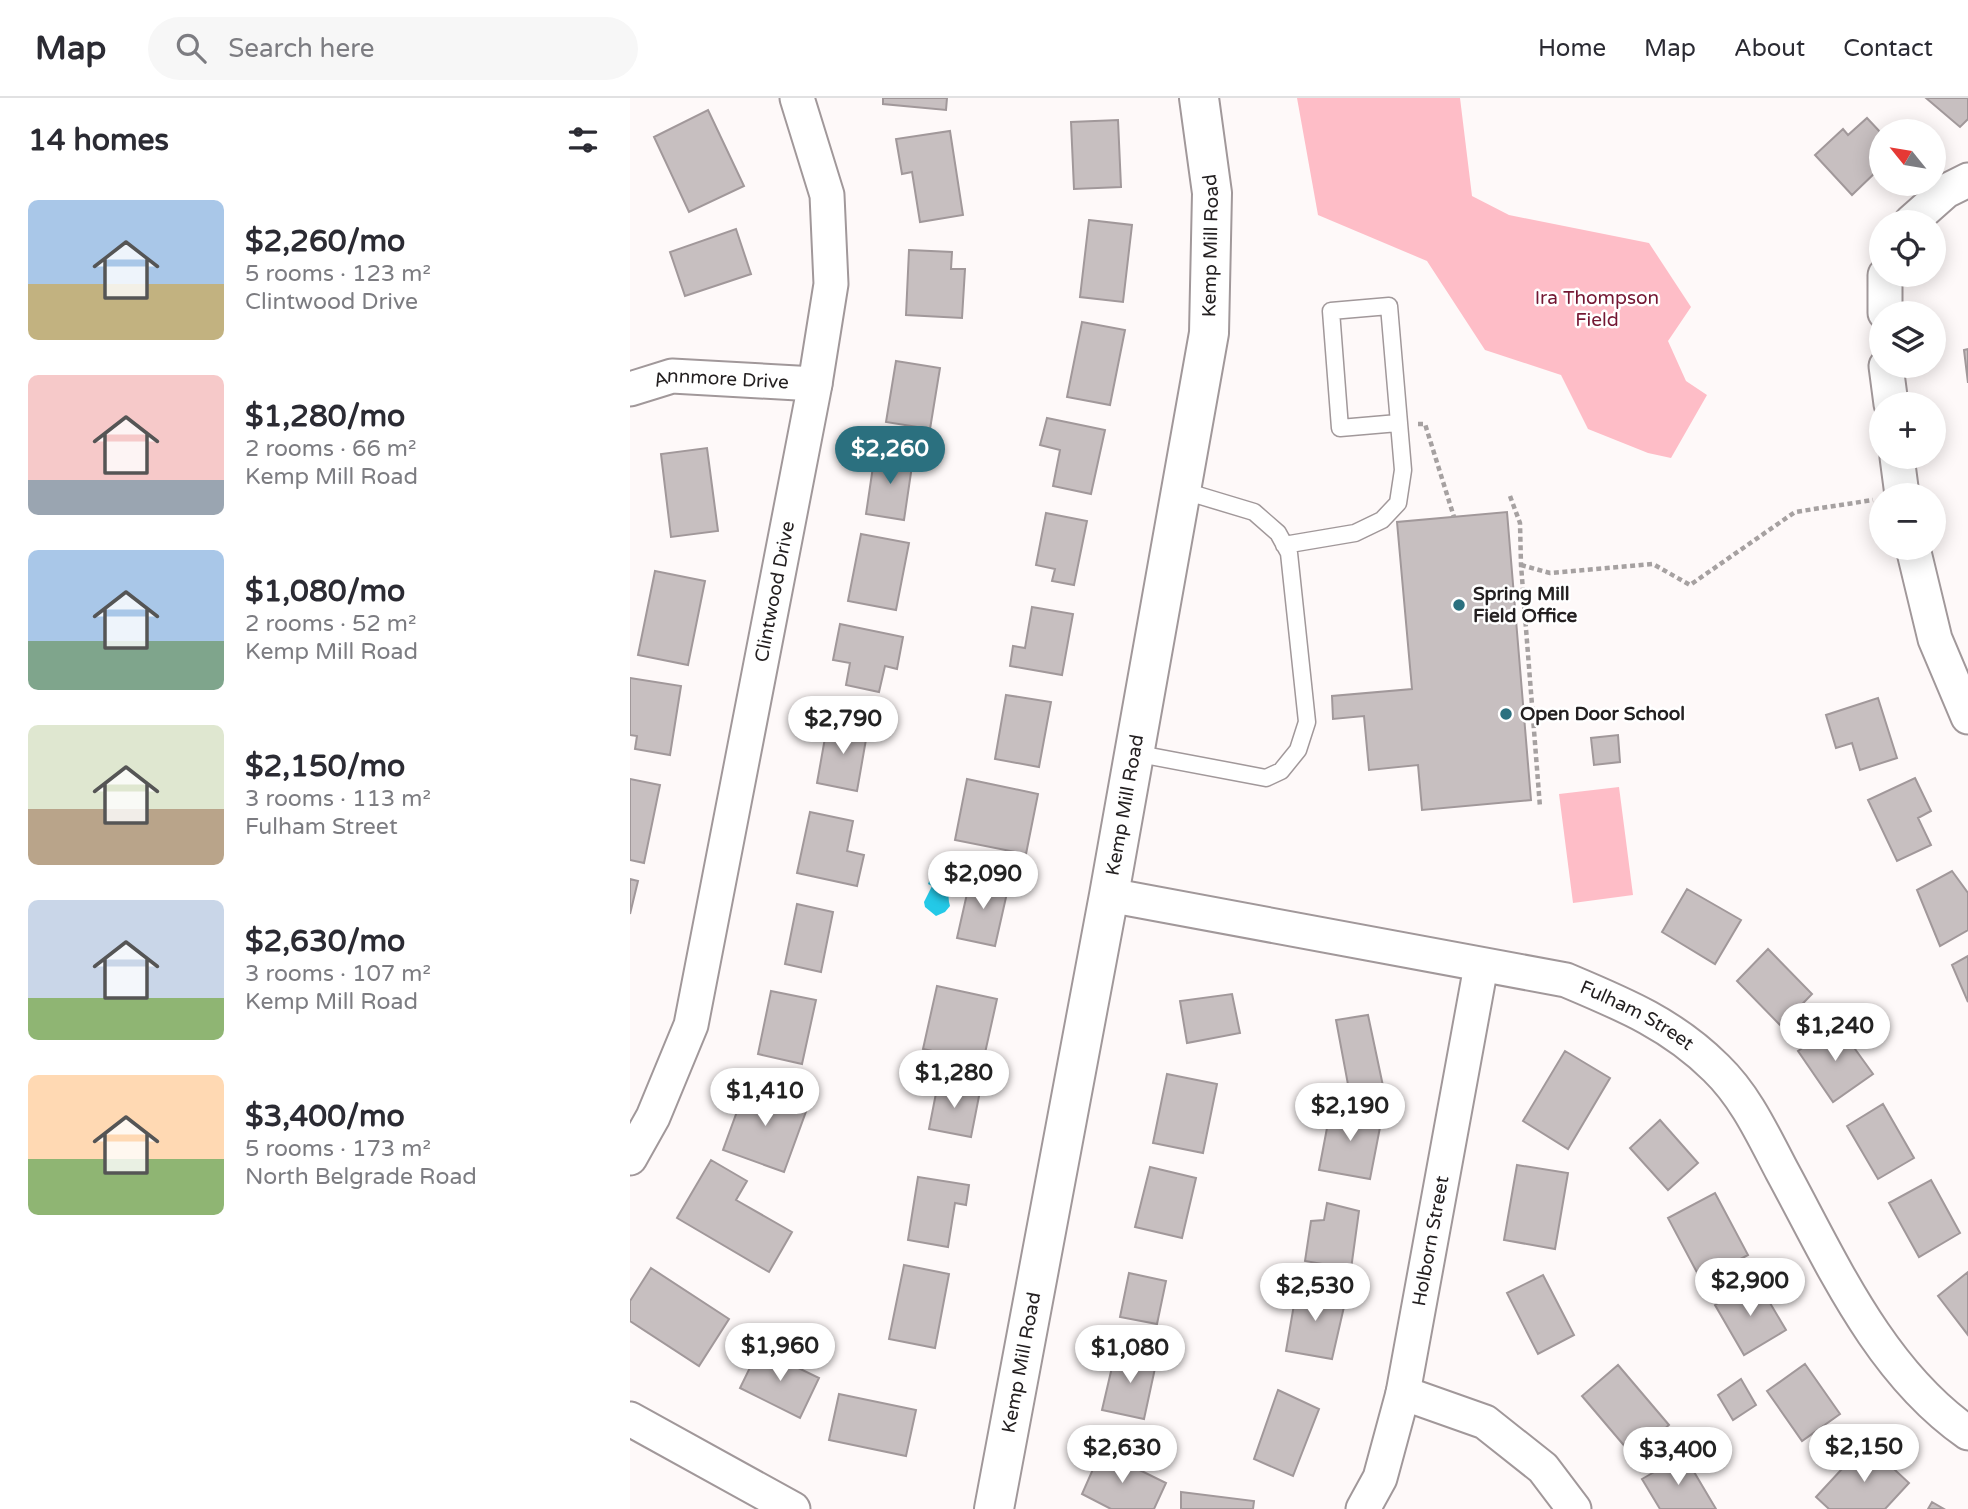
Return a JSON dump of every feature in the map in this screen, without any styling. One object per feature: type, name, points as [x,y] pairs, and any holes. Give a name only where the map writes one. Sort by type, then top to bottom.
[{"type":"street","name":"Clintwood Drive","points":[[630,1158],[653,1117],[691,1025],[815,384],[831,284],[827,195],[797,98]]},
{"type":"street","name":"Kemp Mill Road","points":[[994,1509],[1209,333],[1212,193],[1199,98]]},
{"type":"street","points":[[1925,210],[1946,191],[1968,180]]},
{"type":"street","name":"Annmore Drive","points":[[630,389],[672,376],[815,384]]},
{"type":"street","points":[[1916,560],[1935,639],[1968,717]]},
{"type":"street","name":"Fulham Street","points":[[1108,895],[1566,980],[1637,1009],[1681,1037],[1717,1068],[1742,1097],[1847,1292],[1882,1345],[1923,1396],[1968,1433]]},
{"type":"street","name":"Holborn Street","points":[[1363,1509],[1380,1478],[1403,1393],[1481,966]]},
{"type":"street","points":[[1403,1393],[1485,1422],[1543,1468],[1574,1509]]},
{"type":"street","points":[[630,1419],[793,1509]]},
{"type":"lane","points":[[1284,545],[1355,533],[1382,520],[1398,503],[1403,470],[1389,306],[1331,312],[1340,428],[1398,423]]},
{"type":"lane","points":[[1133,753],[1266,778],[1281,771],[1298,750],[1307,722],[1289,553],[1278,533],[1254,512],[1181,490]]},
{"type":"path","points":[[1398,423],[1425,424],[1454,517]]},
{"type":"path","points":[[1510,496],[1520,523],[1540,807]]},
{"type":"path","points":[[1521,565],[1550,573],[1653,564],[1690,584],[1795,512],[1869,501]]},
{"type":"green space","name":"Ira Thompson Field","points":[[1297,98],[1460,98],[1472,196],[1509,215],[1649,243],[1691,307],[1668,341],[1686,381],[1707,395],[1671,458],[1648,453],[1588,429],[1561,375],[1485,350],[1427,261],[1318,215]]},
{"type":"green space","points":[[1619,787],[1633,895],[1573,903],[1559,794]]},
{"type":"water","points":[[939,867],[950,871],[950,906],[936,916],[925,907],[924,902],[932,886],[928,884],[934,869]]},
{"type":"building","points":[[883,98],[947,98],[946,110],[883,104]]},
{"type":"building","points":[[1926,98],[1968,98],[1968,119],[1960,127]]},
{"type":"building","points":[[708,110],[744,186],[689,212],[654,137]]},
{"type":"building","points":[[1867,118],[1869,120],[1869,179],[1852,195],[1815,155],[1843,129],[1848,135]]},
{"type":"building","points":[[1118,120],[1121,187],[1074,189],[1071,122]]},
{"type":"building","points":[[950,131],[963,215],[920,222],[912,172],[902,174],[896,139]]},
{"type":"building","points":[[1089,220],[1132,225],[1123,302],[1080,297]]},
{"type":"building","points":[[736,229],[751,274],[685,296],[670,252]]},
{"type":"building","points":[[909,250],[952,252],[951,269],[965,269],[962,318],[906,315]]},
{"type":"building","points":[[1082,322],[1125,330],[1110,405],[1067,397]]},
{"type":"building","points":[[1968,349],[1968,383],[1964,350]]},
{"type":"building","points":[[896,361],[940,368],[930,429],[886,422]]},
{"type":"building","points":[[1047,418],[1105,430],[1091,494],[1053,486],[1060,450],[1040,445]]},
{"type":"building","points":[[707,448],[718,531],[671,537],[661,454]]},
{"type":"building","points":[[875,453],[913,459],[904,520],[866,514]]},
{"type":"building","name":"Spring Mill Field Office","points":[[1507,512],[1531,800],[1422,810],[1418,765],[1369,770],[1364,716],[1333,719],[1332,696],[1412,689],[1397,522]]},
{"type":"building","points":[[1046,513],[1087,521],[1074,585],[1052,581],[1055,569],[1036,565]]},
{"type":"building","points":[[861,534],[909,543],[896,610],[848,601]]},
{"type":"building","points":[[655,571],[705,581],[688,665],[638,655]]},
{"type":"building","points":[[1032,607],[1073,614],[1062,675],[1010,666],[1013,646],[1025,648]]},
{"type":"building","points":[[840,624],[903,637],[897,669],[885,666],[879,692],[846,685],[850,663],[833,660]]},
{"type":"building","points":[[630,678],[681,686],[670,755],[635,749],[637,736],[630,735]]},
{"type":"building","points":[[1006,695],[1051,702],[1039,767],[995,759]]},
{"type":"building","points":[[1878,698],[1897,758],[1860,770],[1852,743],[1836,748],[1826,715]]},
{"type":"building","points":[[828,721],[868,728],[857,791],[817,783]]},
{"type":"building","points":[[1618,735],[1620,762],[1594,765],[1591,738]]},
{"type":"building","points":[[1915,778],[1931,811],[1918,818],[1931,845],[1897,861],[1868,800]]},
{"type":"building","points":[[630,779],[660,785],[644,863],[630,860]]},
{"type":"building","points":[[967,779],[1038,794],[1026,854],[955,840]]},
{"type":"building","points":[[810,812],[853,821],[847,851],[864,855],[857,886],[797,873]]},
{"type":"building","points":[[1952,871],[1968,893],[1968,930],[1940,946],[1917,890]]},
{"type":"building","points":[[971,876],[1009,884],[995,946],[957,938]]},
{"type":"building","points":[[630,879],[638,881],[630,914]]},
{"type":"building","points":[[1687,889],[1741,920],[1715,964],[1662,932]]},
{"type":"building","points":[[797,904],[833,912],[821,972],[785,964]]},
{"type":"building","points":[[1768,949],[1812,994],[1781,1026],[1737,981]]},
{"type":"building","points":[[1968,956],[1968,1002],[1952,965]]},
{"type":"building","points":[[937,986],[997,999],[983,1062],[923,1049]]},
{"type":"building","points":[[771,991],[816,1000],[802,1064],[758,1054]]},
{"type":"building","points":[[1232,994],[1240,1033],[1187,1043],[1180,1001]]},
{"type":"building","points":[[1368,1015],[1383,1086],[1349,1090],[1336,1020]]},
{"type":"building","points":[[1837,1024],[1873,1074],[1833,1102],[1798,1051]]},
{"type":"building","points":[[1565,1051],[1610,1078],[1568,1149],[1523,1121]]},
{"type":"building","points":[[1167,1074],[1217,1084],[1203,1153],[1153,1143]]},
{"type":"building","points":[[938,1083],[980,1091],[971,1137],[929,1129]]},
{"type":"building","points":[[747,1084],[808,1106],[784,1172],[723,1150]]},
{"type":"building","points":[[1883,1104],[1914,1158],[1878,1179],[1847,1126]]},
{"type":"building","points":[[1331,1107],[1382,1117],[1370,1179],[1319,1170]]},
{"type":"building","points":[[1660,1120],[1698,1163],[1668,1190],[1630,1148]]},
{"type":"building","points":[[711,1160],[747,1181],[736,1200],[792,1232],[769,1272],[677,1218]]},
{"type":"building","points":[[1517,1165],[1568,1173],[1555,1249],[1504,1240]]},
{"type":"building","points":[[1150,1167],[1196,1178],[1182,1238],[1135,1227]]},
{"type":"building","points":[[918,1177],[969,1185],[966,1205],[955,1203],[948,1247],[908,1240]]},
{"type":"building","points":[[1931,1180],[1960,1233],[1919,1257],[1889,1203]]},
{"type":"building","points":[[1715,1193],[1748,1255],[1701,1280],[1668,1218]]},
{"type":"building","points":[[1327,1203],[1359,1211],[1351,1269],[1305,1261],[1311,1221],[1324,1220]]},
{"type":"building","points":[[904,1265],[949,1274],[935,1348],[889,1339]]},
{"type":"building","points":[[651,1268],[729,1319],[699,1366],[630,1321],[630,1301]]},
{"type":"building","points":[[1968,1272],[1968,1335],[1938,1296]]},
{"type":"building","points":[[1129,1273],[1166,1281],[1157,1324],[1120,1317]]},
{"type":"building","points":[[1543,1275],[1574,1335],[1538,1354],[1507,1293]]},
{"type":"building","points":[[1757,1281],[1786,1330],[1744,1355],[1715,1305]]},
{"type":"building","points":[[1297,1287],[1346,1298],[1332,1359],[1286,1351]]},
{"type":"building","points":[[759,1349],[819,1378],[800,1418],[740,1388]]},
{"type":"building","points":[[1116,1350],[1157,1359],[1144,1419],[1102,1410]]},
{"type":"building","points":[[1805,1364],[1840,1414],[1802,1441],[1767,1391]]},
{"type":"building","points":[[1618,1365],[1669,1425],[1633,1456],[1582,1396]]},
{"type":"building","points":[[1741,1379],[1756,1405],[1733,1420],[1718,1395]]},
{"type":"building","points":[[1278,1390],[1319,1409],[1293,1476],[1254,1459]]},
{"type":"building","points":[[839,1394],[916,1410],[906,1456],[829,1440]]},
{"type":"building","points":[[1866,1443],[1909,1483],[1885,1509],[1829,1509],[1816,1497]]},
{"type":"building","points":[[1101,1451],[1166,1483],[1154,1509],[1111,1509],[1082,1494]]},
{"type":"building","points":[[1684,1455],[1716,1509],[1660,1509],[1642,1479]]},
{"type":"building","points":[[1181,1492],[1254,1501],[1253,1509],[1181,1509]]},
{"type":"building","points":[[1932,1502],[1944,1509],[1928,1509]]},
{"type":"place","name":"Spring Mill Field Office","points":[[1459,605]]},
{"type":"place","name":"Open Door School","points":[[1506,714]]}]
